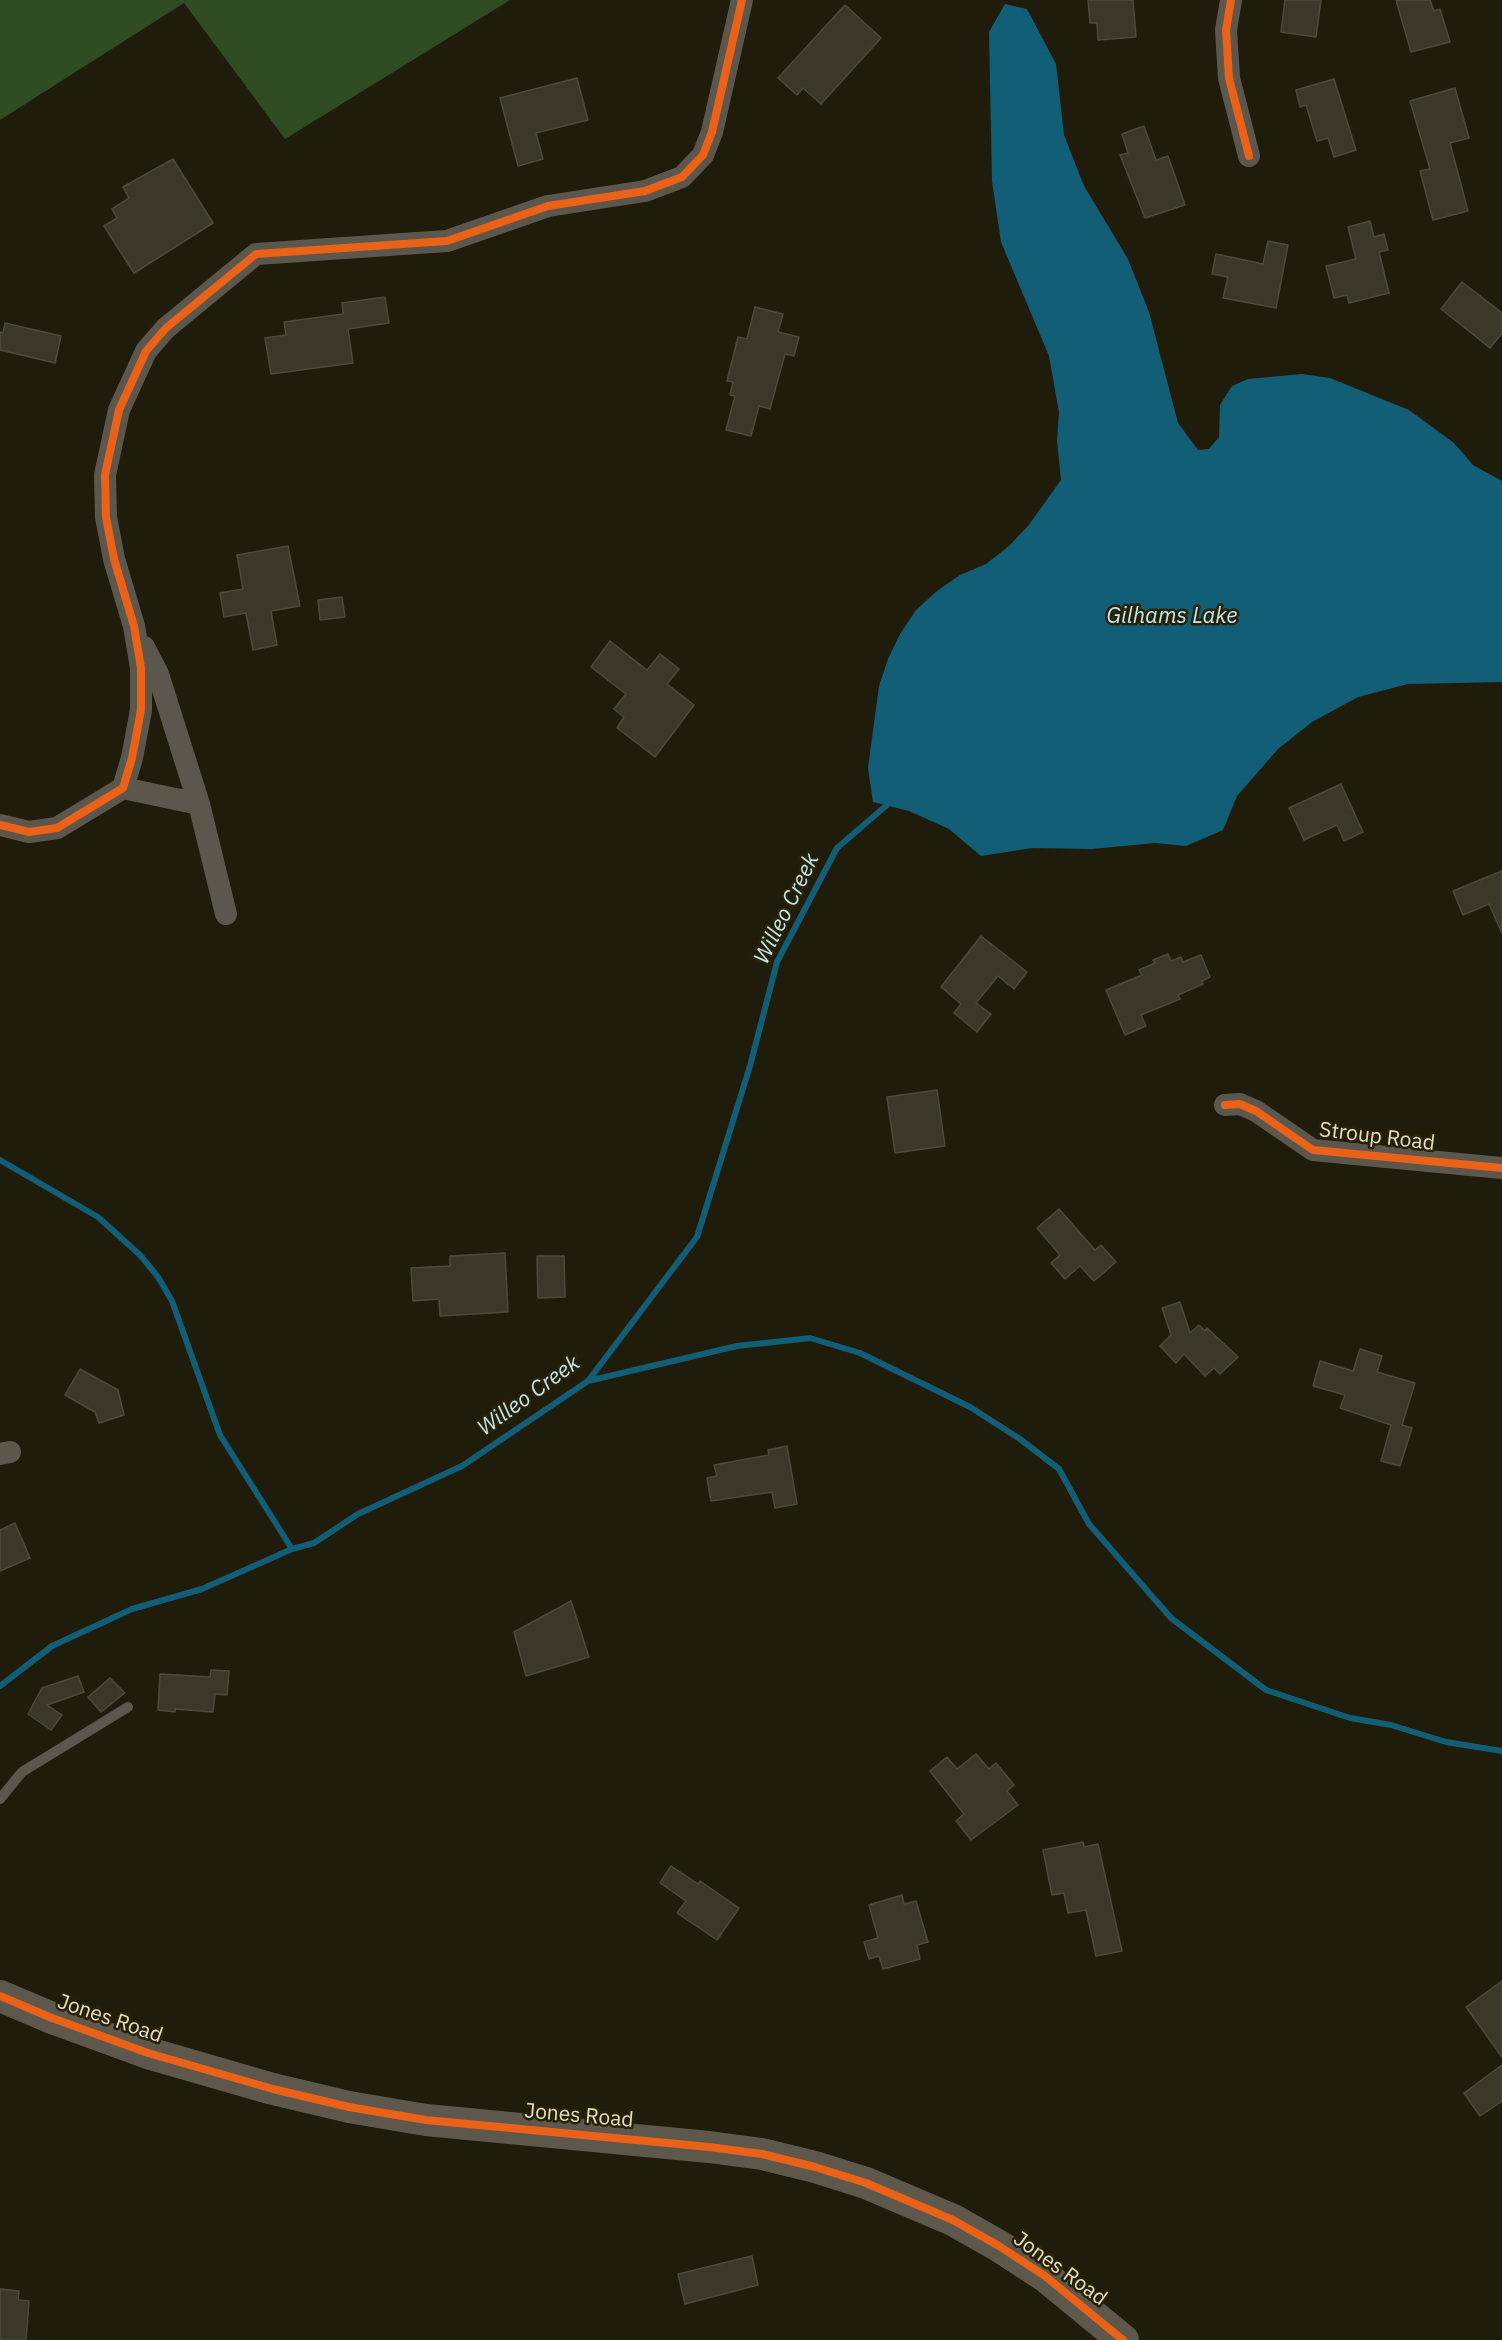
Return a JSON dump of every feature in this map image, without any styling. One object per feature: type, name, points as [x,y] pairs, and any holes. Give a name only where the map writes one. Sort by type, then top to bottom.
[{"type":"street","points":[[0,825],[29,832],[57,828],[123,788],[132,758],[141,710],[141,668],[134,626],[114,559],[106,517],[105,475],[119,410],[146,351],[166,328],[256,254],[447,241],[548,206],[645,191],[682,177],[703,155],[712,132],[742,0]]},
{"type":"street","points":[[1231,0],[1226,30],[1229,78],[1249,156]]},
{"type":"street","points":[[134,626],[158,674],[200,804],[226,914]]},
{"type":"street","points":[[123,788],[200,804]]},
{"type":"street","name":"Stroup Road","points":[[1225,1105],[1240,1104],[1256,1111],[1313,1150],[1502,1168]]},
{"type":"street","name":"Jones Road","points":[[0,1996],[52,2018],[148,2053],[273,2089],[352,2107],[426,2120],[709,2147],[762,2154],[815,2167],[866,2183],[932,2211],[999,2246],[1045,2276],[1123,2340]]},
{"type":"lane","points":[[0,1799],[22,1772],[128,1707]]},
{"type":"green space","points":[[0,0],[510,0],[285,139],[184,3],[0,120]]},
{"type":"water","name":"Gilhams Lake","points":[[1005,4],[1027,9],[1056,64],[1064,135],[1084,186],[1128,259],[1149,312],[1178,423],[1198,450],[1209,449],[1219,437],[1220,405],[1232,386],[1248,379],[1302,374],[1330,378],[1409,410],[1454,443],[1473,465],[1502,481],[1502,682],[1408,684],[1358,697],[1312,722],[1278,749],[1237,796],[1223,830],[1186,846],[1155,843],[1092,849],[1032,848],[981,856],[949,829],[909,811],[873,802],[868,768],[879,686],[900,634],[916,610],[937,591],[960,575],[986,564],[1009,546],[1028,526],[1061,480],[1057,440],[1059,412],[1049,356],[1001,242],[992,181],[989,32]]},
{"type":"building","points":[[1088,0],[1133,0],[1136,37],[1098,40],[1097,23],[1090,23]]},
{"type":"building","points":[[1285,0],[1321,0],[1316,37],[1281,32]]},
{"type":"building","points":[[1396,0],[1430,0],[1434,11],[1440,9],[1450,42],[1411,52]]},
{"type":"building","points":[[845,5],[881,38],[821,104],[803,88],[797,95],[778,78]]},
{"type":"building","points":[[577,78],[588,120],[536,133],[543,159],[518,166],[500,98]]},
{"type":"building","points":[[1334,79],[1356,150],[1334,157],[1328,138],[1317,141],[1306,105],[1300,107],[1296,90]]},
{"type":"building","points":[[1455,88],[1469,138],[1450,143],[1468,211],[1433,220],[1420,171],[1430,169],[1410,101]]},
{"type":"building","points":[[1144,126],[1156,160],[1168,156],[1185,205],[1145,218],[1120,155],[1128,153],[1122,134]]},
{"type":"building","points":[[173,159],[213,223],[134,273],[104,226],[117,218],[112,209],[129,198],[123,187]]},
{"type":"building","points":[[1370,221],[1374,237],[1384,234],[1388,250],[1379,252],[1389,293],[1349,303],[1347,295],[1334,298],[1326,266],[1356,259],[1348,227]]},
{"type":"building","points":[[1268,241],[1288,245],[1276,308],[1223,298],[1228,277],[1212,274],[1216,254],[1263,264]]},
{"type":"building","points":[[1462,282],[1502,313],[1502,333],[1490,348],[1441,309]]},
{"type":"building","points":[[385,297],[389,323],[348,329],[353,363],[271,374],[265,338],[286,335],[284,322],[343,314],[342,303]]},
{"type":"building","points":[[755,307],[783,314],[778,332],[799,337],[794,356],[785,354],[770,409],[759,406],[751,436],[726,430],[735,396],[730,395],[733,382],[727,381],[738,337],[747,339]]},
{"type":"building","points":[[5,323],[61,336],[55,363],[0,350],[0,332],[3,333]]},
{"type":"building","points":[[288,546],[300,606],[271,611],[277,645],[253,650],[246,613],[224,617],[220,593],[243,589],[237,555]]},
{"type":"building","points":[[342,597],[345,617],[320,620],[318,600]]},
{"type":"building","points":[[610,641],[647,670],[660,654],[679,669],[667,684],[694,705],[655,757],[617,728],[624,717],[614,709],[626,694],[591,667]]},
{"type":"building","points":[[1341,784],[1363,832],[1344,841],[1337,825],[1304,840],[1289,808]]},
{"type":"building","points":[[1502,871],[1502,933],[1489,904],[1463,915],[1453,891]]},
{"type":"building","points":[[981,936],[1027,972],[1014,989],[998,976],[976,1003],[991,1014],[977,1032],[954,1013],[961,1004],[941,987]]},
{"type":"building","points":[[1168,954],[1171,961],[1181,957],[1183,962],[1201,955],[1210,977],[1202,981],[1203,984],[1178,995],[1180,999],[1141,1015],[1146,1026],[1125,1035],[1106,990],[1142,975],[1139,970],[1155,963],[1153,960]]},
{"type":"building","points":[[937,1090],[945,1146],[895,1153],[887,1097]]},
{"type":"building","points":[[1059,1209],[1095,1250],[1101,1245],[1116,1262],[1094,1281],[1080,1266],[1065,1279],[1051,1263],[1060,1255],[1037,1228]]},
{"type":"building","points":[[505,1253],[508,1312],[440,1316],[439,1299],[413,1301],[411,1268],[450,1266],[450,1256]]},
{"type":"building","points":[[537,1256],[564,1256],[565,1297],[538,1298]]},
{"type":"building","points":[[1180,1302],[1190,1333],[1199,1325],[1205,1331],[1207,1328],[1238,1357],[1220,1374],[1214,1368],[1205,1376],[1184,1354],[1176,1363],[1160,1346],[1171,1335],[1162,1308]]},
{"type":"building","points":[[1360,1349],[1382,1356],[1377,1372],[1415,1383],[1402,1425],[1412,1428],[1400,1466],[1381,1461],[1391,1425],[1340,1408],[1345,1395],[1313,1386],[1320,1361],[1353,1371]]},
{"type":"building","points":[[80,1369],[118,1390],[124,1415],[99,1423],[95,1412],[65,1395]]},
{"type":"building","points":[[787,1446],[797,1504],[775,1508],[772,1492],[711,1501],[707,1478],[717,1476],[714,1465],[769,1455],[768,1450]]},
{"type":"building","points":[[15,1523],[30,1558],[0,1571],[0,1530]]},
{"type":"building","points":[[571,1601],[589,1657],[526,1676],[514,1632]]},
{"type":"building","points":[[211,1670],[229,1671],[227,1695],[215,1694],[213,1712],[158,1710],[160,1674],[210,1677]]},
{"type":"building","points":[[78,1676],[84,1692],[47,1705],[62,1715],[51,1730],[28,1714],[42,1688]]},
{"type":"building","points":[[110,1678],[125,1693],[101,1712],[88,1697]]},
{"type":"building","points":[[976,1754],[989,1769],[996,1763],[1014,1785],[1007,1791],[1018,1805],[971,1840],[956,1821],[964,1814],[930,1771],[947,1757],[957,1769]]},
{"type":"building","points":[[1083,1842],[1084,1847],[1098,1844],[1122,1951],[1096,1956],[1086,1910],[1068,1913],[1064,1893],[1052,1895],[1043,1850]]},
{"type":"building","points":[[671,1866],[698,1884],[700,1881],[739,1908],[717,1940],[677,1913],[686,1901],[660,1883]]},
{"type":"building","points":[[902,1895],[904,1904],[916,1901],[928,1942],[917,1945],[920,1959],[883,1969],[879,1956],[869,1959],[864,1942],[878,1938],[869,1905]]},
{"type":"building","points":[[1502,1981],[1502,2057],[1466,2007]]},
{"type":"building","points":[[1502,2065],[1502,2101],[1480,2116],[1464,2093]]},
{"type":"building","points":[[752,2256],[758,2285],[685,2304],[678,2274]]},
{"type":"building","points":[[0,2289],[19,2291],[18,2300],[29,2301],[26,2340],[0,2340]]},
{"type":"waterway","name":"Willeo Creek","points":[[0,1686],[52,1646],[132,1609],[202,1589],[292,1549],[314,1543],[358,1514],[462,1466],[588,1381],[697,1237],[750,1066],[777,962],[837,848],[887,805]]},
{"type":"waterway","points":[[0,1160],[98,1217],[140,1255],[158,1277],[172,1301],[220,1435],[292,1549]]},
{"type":"waterway","points":[[588,1381],[737,1346],[810,1338],[860,1353],[970,1407],[1020,1439],[1059,1469],[1089,1524],[1171,1618],[1266,1690],[1350,1718],[1391,1725],[1446,1742],[1502,1751]]},
{"type":"cycle path","points":[[0,825],[29,832],[57,828],[123,788],[132,758],[141,710],[141,668],[134,626],[114,559],[106,517],[105,475],[119,410],[146,351],[166,328],[256,254],[447,241],[548,206],[645,191],[682,177],[703,155],[712,132],[742,0]]},
{"type":"cycle path","points":[[1231,0],[1226,30],[1229,78],[1249,156]]},
{"type":"cycle path","points":[[1225,1105],[1240,1104],[1256,1111],[1313,1150],[1502,1168]]},
{"type":"cycle path","points":[[0,1996],[52,2018],[148,2053],[273,2089],[349,2107],[426,2120],[709,2147],[762,2154],[815,2167],[866,2183],[953,2220],[1045,2276],[1123,2340]]}]
